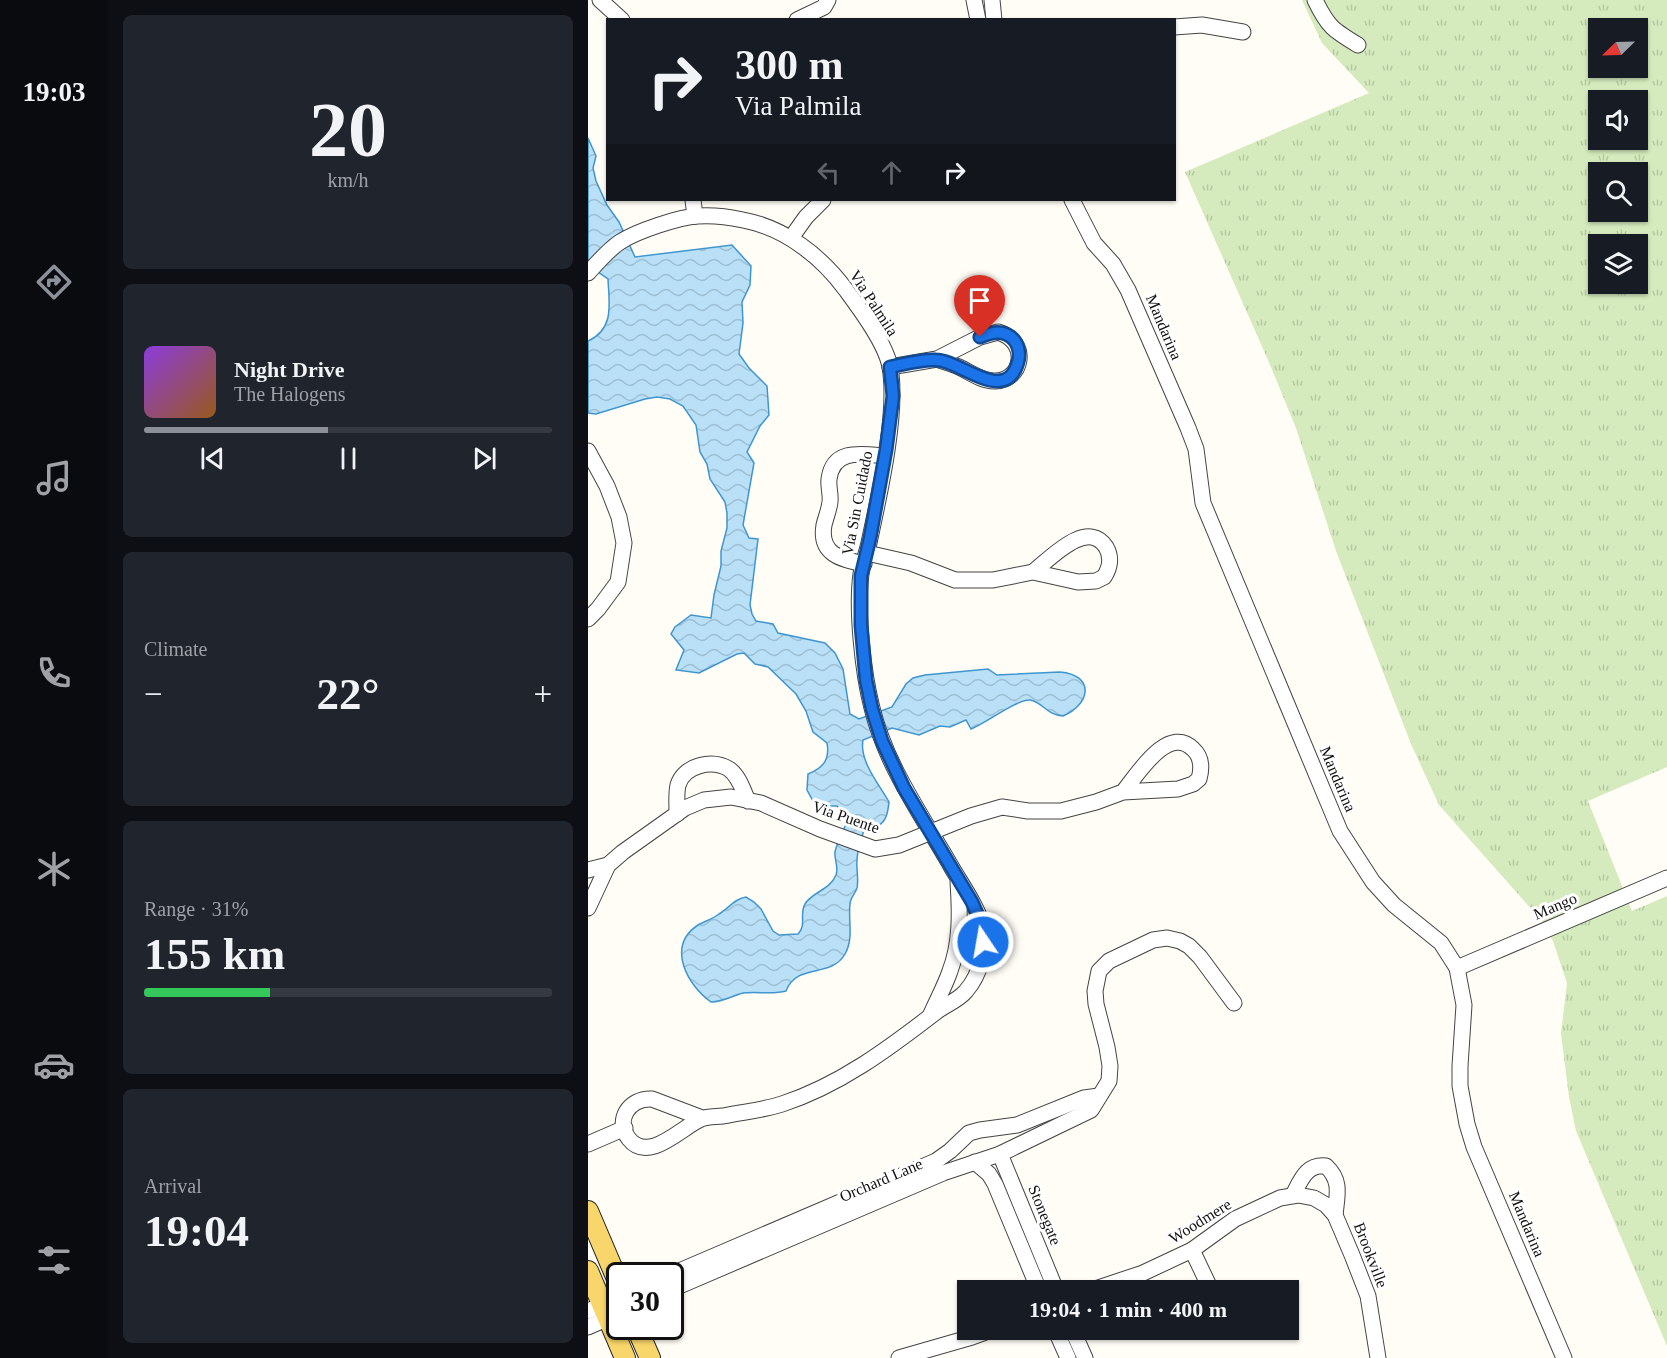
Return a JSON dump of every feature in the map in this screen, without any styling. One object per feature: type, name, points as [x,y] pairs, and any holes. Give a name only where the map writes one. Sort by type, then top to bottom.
[{"type":"main road","points":[[588,1211],[610,1262]]},
{"type":"main road","points":[[588,1271],[606,1307]]},
{"type":"main road","points":[[618,1340],[625,1358]]},
{"type":"main road","points":[[642,1340],[650,1358]]},
{"type":"street","points":[[600,0],[620,18]]},
{"type":"street","points":[[801,18],[824,7],[828,0]]},
{"type":"street","points":[[974,0],[978,18]]},
{"type":"street","points":[[992,0],[994,18]]},
{"type":"street","points":[[1315,0],[1326,22],[1358,45]]},
{"type":"street","points":[[1176,27],[1202,25],[1243,32]]},
{"type":"street","points":[[693,201],[695,216]]},
{"type":"street","points":[[791,238],[806,217],[822,201]]},
{"type":"street","name":"Mandarina","points":[[1073,201],[1094,243],[1113,264],[1128,290],[1188,428],[1196,449],[1203,503],[1340,831],[1373,882],[1394,905],[1441,943],[1457,968],[1464,1005],[1460,1086],[1467,1124],[1474,1147],[1564,1358]]},
{"type":"street","name":"Via Palmila","points":[[588,273],[620,242],[640,232],[695,216],[730,217],[755,222],[796,241],[835,276],[866,318],[890,367]]},
{"type":"street","points":[[890,367],[937,359],[980,337],[998,332],[1014,340],[1019,349],[1020,358],[1012,374],[1002,381],[992,382],[937,359]]},
{"type":"street","name":"Via Sin Cuidado","points":[[625,1128],[626,1136],[632,1143],[653,1146],[666,1142],[702,1118],[781,1104],[840,1079],[892,1046],[929,1017],[965,994],[980,967],[983,956],[983,927],[958,877],[904,788],[880,735],[866,680],[861,625],[861,576],[885,456],[893,396],[890,367]]},
{"type":"street","points":[[588,451],[607,486],[619,517],[624,543],[618,582],[588,619]]},
{"type":"street","points":[[885,456],[850,454],[841,458],[831,470],[830,497],[823,539],[826,547],[838,557],[911,563],[955,580],[993,580],[1033,572],[1078,582],[1104,578],[1108,570],[1108,552],[1100,540],[1092,536],[1085,536],[1076,539],[1033,572]]},
{"type":"street","name":"Via Puente","points":[[588,908],[608,865],[622,852],[677,814],[704,800],[731,798],[761,803],[820,829],[875,849],[899,845],[931,830],[1002,807],[1061,812],[1123,792],[1178,789],[1193,784],[1199,779],[1201,763],[1198,754],[1191,746],[1183,743],[1166,744],[1157,751],[1123,792]]},
{"type":"street","points":[[677,814],[678,784],[683,776],[692,769],[704,764],[719,765],[730,770],[740,781],[748,801]]},
{"type":"street","name":"Via Puente","points":[[588,870],[608,865]]},
{"type":"street","name":"Via Sin Cuidado","points":[[929,1017],[953,960],[960,917],[958,877]]},
{"type":"street","name":"Mango","points":[[1457,968],[1667,878]]},
{"type":"street","name":"Orchard Lane","points":[[684,1284],[943,1173],[998,1154],[1090,1110],[1109,1081],[1110,1066],[1095,991],[1099,971],[1109,961],[1153,940],[1167,938],[1180,941],[1200,957],[1234,1003]]},
{"type":"street","points":[[953,960],[980,967]]},
{"type":"street","name":"Orchard Lane","points":[[684,1269],[936,1161],[969,1133],[1017,1125],[1084,1098],[1099,1096]]},
{"type":"street","points":[[588,1144],[625,1128],[627,1109],[635,1101],[643,1099],[652,1099],[702,1118]]},
{"type":"street","name":"Stonegate","points":[[987,1130],[1052,1280]]},
{"type":"street","name":"Stonegate","points":[[975,1162],[989,1174],[995,1184],[1035,1280]]},
{"type":"street","points":[[1293,1196],[1304,1174],[1311,1167],[1326,1166],[1333,1173],[1338,1191],[1331,1210]]},
{"type":"street","name":"Woodmere","points":[[1122,1280],[1143,1273],[1192,1250],[1235,1219],[1280,1198],[1293,1196],[1314,1198],[1331,1210]]},
{"type":"street","name":"Brookville","points":[[1331,1210],[1368,1296],[1378,1358]]},
{"type":"street","points":[[1192,1250],[1206,1280]]},
{"type":"street","points":[[588,1327],[606,1310]]},
{"type":"street","points":[[899,1358],[962,1340]]},
{"type":"street","points":[[1061,1340],[1068,1358]]},
{"type":"street","points":[[1077,1340],[1085,1358]]},
{"type":"green space","points":[[1302,0],[1667,0],[1667,767],[1588,801],[1632,911],[1667,896],[1667,1346],[1576,1131],[1561,1034],[1567,983],[1553,941],[1542,921],[1439,805],[1411,744],[1336,551],[1296,428],[1185,172],[1369,93],[1322,43]]},
{"type":"water","points":[[588,138],[596,156],[593,168],[596,181],[635,257],[732,245],[751,266],[750,285],[742,302],[743,323],[739,354],[767,386],[769,415],[760,426],[747,452],[754,463],[743,525],[749,538],[758,539],[750,605],[756,621],[773,624],[778,633],[825,643],[835,653],[843,669],[850,714],[859,719],[892,707],[906,684],[913,678],[925,675],[988,669],[997,675],[1060,672],[1079,678],[1084,684],[1084,698],[1072,711],[1063,716],[1052,713],[1030,700],[1017,703],[971,729],[966,720],[950,727],[940,726],[919,735],[892,728],[863,740],[867,764],[889,802],[884,821],[879,825],[864,829],[857,856],[857,888],[850,902],[848,948],[839,962],[798,976],[786,991],[743,993],[711,1002],[694,986],[688,976],[682,954],[683,944],[688,934],[698,925],[746,897],[761,909],[773,931],[779,935],[798,934],[802,927],[805,904],[830,884],[836,875],[835,852],[847,822],[847,816],[837,806],[826,806],[813,801],[807,790],[808,774],[818,769],[826,759],[827,743],[813,732],[806,711],[796,694],[768,667],[755,664],[744,653],[737,654],[699,673],[676,670],[684,650],[671,634],[675,627],[691,615],[711,618],[721,566],[721,551],[727,528],[727,513],[725,502],[710,479],[707,464],[700,452],[696,425],[683,406],[670,399],[657,397],[596,414],[588,413],[588,341],[603,330],[609,306],[608,279],[588,265]]},
{"type":"route","points":[[980,337],[998,332],[1006,334],[1014,340],[1019,349],[1020,358],[1017,368],[1002,381],[992,382],[937,359],[890,367],[893,396],[885,456],[861,576],[861,625],[866,680],[882,741],[904,788],[972,902],[983,927],[983,942]]}]
